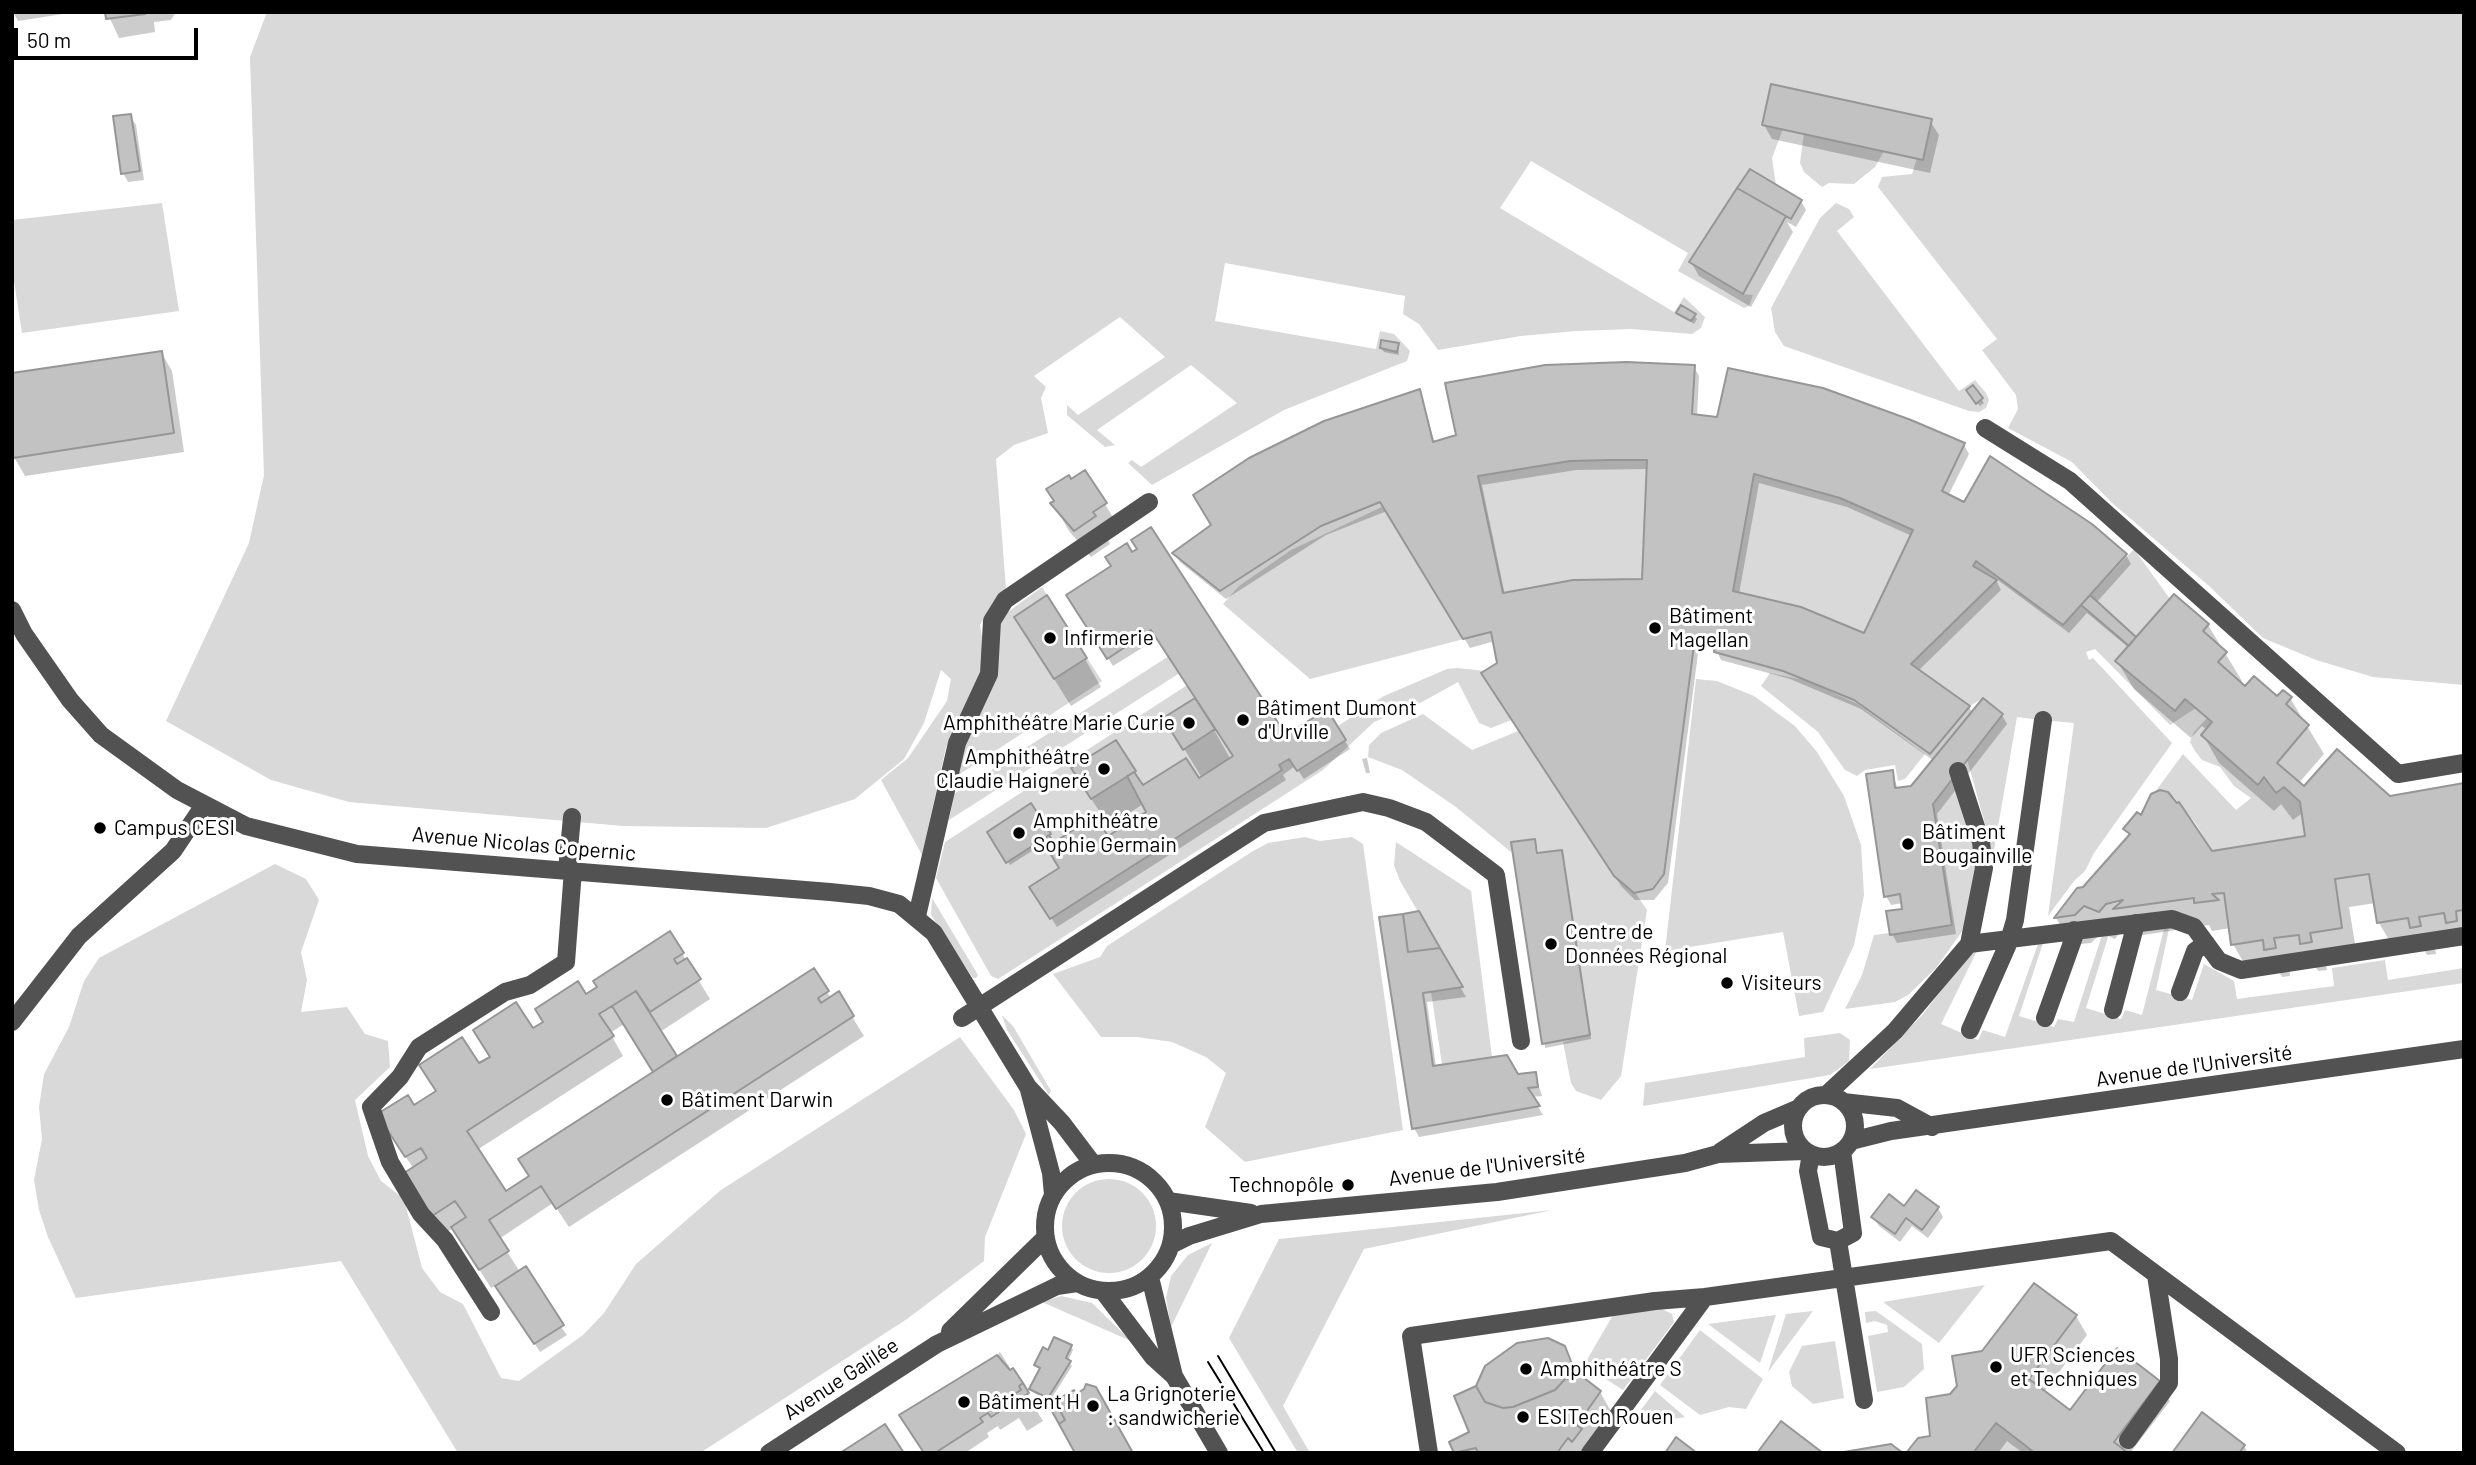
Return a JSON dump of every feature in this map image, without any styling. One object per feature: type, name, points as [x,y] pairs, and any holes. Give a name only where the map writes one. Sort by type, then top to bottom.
[{"type":"street","points":[[1985,428],[2070,481],[2398,774],[2464,763]]},
{"type":"street","points":[[917,916],[957,743],[989,674],[992,621],[1005,600],[1149,502]]},
{"type":"street","name":"Avenue Nicolas Copernic","points":[[12,610],[24,634],[62,689],[101,735],[177,790],[246,826],[356,854],[869,896],[899,904],[917,916],[934,933],[1028,1087],[1062,1123],[1093,1164]]},
{"type":"street","points":[[1970,1030],[2008,944],[2015,920],[2043,720]]},
{"type":"street","points":[[1834,1098],[1969,944],[1984,868],[1980,842],[1958,771]]},
{"type":"street","points":[[962,1018],[1264,823],[1363,803],[1389,808],[1426,822],[1496,875],[1521,1041]]},
{"type":"street","points":[[12,1022],[79,936],[173,851],[204,805]]},
{"type":"street","points":[[491,1312],[445,1240],[421,1214],[390,1162],[371,1107],[400,1077],[419,1046],[505,992],[530,985],[566,962],[572,817]]},
{"type":"street","points":[[1969,944],[2172,919],[2194,927],[2219,961],[2241,970],[2464,936]]},
{"type":"street","points":[[2113,1010],[2136,923]]},
{"type":"street","points":[[2045,1018],[2074,937],[2074,930]]},
{"type":"street","points":[[2180,992],[2195,951],[2206,943]]},
{"type":"street","name":"Avenue de l'Université","points":[[1846,1146],[1891,1131],[2464,1049]]},
{"type":"street","name":"Avenue Nicolas Copernic","points":[[1028,1087],[1051,1173],[1053,1195]]},
{"type":"street","points":[[1834,1098],[1853,1116],[1854,1133],[1846,1146],[1821,1157],[1808,1152],[1794,1135],[1793,1126],[1799,1108],[1806,1101],[1834,1098],[1897,1108],[1932,1127]]},
{"type":"street","name":"Avenue de l'Université","points":[[1718,1154],[1764,1123],[1799,1108]]},
{"type":"street","points":[[1808,1152],[1808,1171],[1821,1237],[1838,1241],[1853,1233],[1846,1146]]},
{"type":"street","name":"Avenue de l'Université","points":[[1171,1245],[1189,1236],[1261,1214],[1497,1192],[1685,1163],[1718,1154],[1808,1152]]},
{"type":"street","points":[[1113,1162],[1131,1166],[1148,1175],[1168,1201],[1174,1230],[1163,1263],[1150,1277],[1128,1288],[1103,1291],[1077,1283],[1057,1264],[1045,1238],[1047,1208],[1053,1195],[1063,1181],[1093,1164],[1113,1162]]},
{"type":"street","name":"Avenue de l'Université","points":[[1168,1201],[1261,1214]]},
{"type":"street","name":"Avenue Galilée","points":[[937,1344],[1045,1238]]},
{"type":"street","points":[[1838,1241],[1864,1401]]},
{"type":"street","points":[[1429,1453],[1411,1336],[2112,1241],[2397,1453]]},
{"type":"street","points":[[2127,1440],[2169,1383],[2169,1359],[2156,1275]]},
{"type":"street","points":[[1150,1277],[1174,1376],[1219,1453]]},
{"type":"street","name":"Avenue Galilée","points":[[769,1453],[937,1344],[1046,1291],[1077,1283]]},
{"type":"street","points":[[1103,1291],[1153,1357],[1174,1376]]},
{"type":"street","points":[[1590,1453],[1705,1297]]},
{"type":"shaded area","points":[[267,12],[2464,12],[2464,685],[2373,677],[2316,660],[2263,638],[2208,585],[2111,502],[2072,462],[2008,428],[2018,409],[2016,395],[1982,350],[1997,339],[1878,187],[1882,177],[1912,174],[1917,158],[1884,151],[1875,167],[1854,184],[1829,183],[1822,187],[1804,172],[1800,163],[1804,133],[1783,129],[1772,158],[1776,185],[1750,169],[1689,261],[1743,294],[1753,295],[1749,306],[1744,308],[1678,271],[1688,253],[1531,161],[1500,208],[1674,312],[1684,297],[1705,317],[1701,328],[1692,334],[1631,329],[1576,331],[1521,336],[1438,350],[1419,324],[1403,314],[1405,296],[1225,263],[1215,321],[1376,349],[1380,331],[1394,334],[1410,351],[1407,361],[1284,410],[1152,485],[1128,463],[1132,460],[1141,467],[1237,403],[1191,365],[1097,430],[1115,445],[1105,447],[1067,415],[1067,405],[1078,415],[1165,357],[1120,317],[1034,376],[1046,387],[1041,398],[1048,433],[1014,445],[996,459],[1006,589],[993,602],[980,625],[984,651],[981,674],[946,747],[922,855],[881,780],[908,758],[947,701],[951,679],[941,670],[924,723],[904,759],[855,799],[766,828],[623,826],[349,802],[271,780],[166,721],[249,543],[264,475],[250,57]]},
{"type":"shaded area","points":[[162,203],[179,311],[22,333],[12,268],[12,220]]},
{"type":"shaded area","points":[[1836,203],[1849,209],[1854,217],[1837,231],[1959,391],[1975,380],[1989,400],[1986,408],[1979,412],[1969,411],[1784,346],[1775,332],[1771,308],[1820,218]]},
{"type":"shaded area","points":[[1647,460],[1642,579],[1573,580],[1503,593],[1478,476],[1570,461]]},
{"type":"shaded area","points":[[1754,474],[1840,498],[1913,530],[1864,633],[1801,607],[1733,591]]},
{"type":"shaded area","points":[[1386,505],[1464,639],[1310,679],[1223,604],[1239,586],[1291,550]]},
{"type":"shaded area","points":[[2134,549],[2170,599],[2116,661],[2174,711],[2185,699],[2196,708],[2170,725],[2095,649],[2086,652],[2089,660],[2093,658],[2172,743],[2094,853],[2085,871],[2074,881],[2048,916],[2074,723],[2043,720],[2047,713],[2044,711],[2041,720],[2017,717],[1989,879],[1987,831],[1967,759],[2003,713],[1983,698],[1970,706],[1911,664],[1997,580],[1973,566],[1976,561],[2065,623]]},
{"type":"shaded area","points":[[1042,587],[1047,595],[1014,618],[1054,679],[1087,658],[1102,681],[957,776],[968,734],[997,674],[998,627],[1004,615]]},
{"type":"shaded area","points":[[1197,638],[1208,655],[949,820],[954,794]]},
{"type":"shaded area","points":[[1212,669],[1273,735],[1338,726],[1384,696],[1447,669],[1485,671],[1516,718],[1491,728],[1479,723],[1458,682],[1422,702],[1374,722],[1323,770],[998,979],[991,976],[936,878],[945,842]]},
{"type":"shaded area","points":[[1770,673],[1804,680],[1856,703],[1925,754],[1905,779],[1898,781],[1895,765],[1865,770],[1857,776],[1845,770],[1818,732],[1761,686]]},
{"type":"shaded area","points":[[1696,679],[1717,681],[1754,696],[1795,726],[1817,752],[1844,796],[1861,845],[1864,895],[1854,945],[1823,1012],[1799,1016],[1783,932],[1665,951]]},
{"type":"shaded area","points":[[1423,714],[1472,750],[1523,729],[1647,910],[1621,1076],[1601,1100],[1576,1091],[1571,1083],[1563,1042],[1590,1035],[1535,839],[1512,842],[1511,852],[1456,807],[1402,770],[1368,757],[1369,745],[1381,733]]},
{"type":"shaded area","points":[[2207,718],[2212,722],[2201,735],[2257,784],[2264,777],[2276,793],[2284,787],[2300,802],[2305,836],[2212,851],[2196,824],[2175,798],[2168,792],[2155,792],[2183,754],[2236,810],[2251,798],[2234,786],[2220,767],[2202,760],[2190,742],[2194,732]]},
{"type":"shaded area","points":[[1951,779],[1962,784],[1977,865],[1968,923],[1936,968],[1908,995],[1895,1002],[1845,1009],[1862,975],[1874,935],[1951,925],[1933,804]]},
{"type":"shaded area","points":[[1305,837],[1320,841],[1352,837],[1363,844],[1403,1130],[1245,1162],[1205,1127],[1226,1073],[1206,1057],[1172,1042],[1137,1037],[1101,1037],[1053,974],[1100,957],[1107,946],[1253,851],[1268,843]]},
{"type":"shaded area","points":[[1396,842],[1471,891],[1492,1057],[1442,1064],[1431,992],[1462,987],[1400,881],[1394,865]]},
{"type":"shaded area","points":[[275,864],[306,879],[319,900],[301,952],[307,980],[301,1012],[347,1007],[365,1034],[388,1041],[390,1067],[355,1100],[368,1156],[381,1181],[404,1199],[422,1268],[440,1292],[463,1304],[501,1378],[519,1381],[583,1335],[604,1313],[636,1264],[721,1190],[960,1037],[1014,1110],[1026,1134],[985,1237],[984,1261],[907,1319],[700,1453],[458,1453],[341,1261],[76,1298],[48,1237],[39,1210],[34,1180],[42,1139],[39,1107],[44,1074],[69,1027],[84,981],[99,958]]},
{"type":"shaded area","points":[[932,898],[978,975],[976,978],[973,978],[931,915]]},
{"type":"shaded area","points":[[2164,929],[2169,929],[2156,990],[2192,1000],[2204,964],[2234,981],[2237,999],[2334,986],[2332,968],[2385,960],[2388,980],[2464,968],[2464,983],[1870,1069],[1923,1014],[1971,952],[1978,949],[1941,1024],[1978,1040],[1983,1030],[2005,1037],[2039,941],[2044,940],[2019,1016],[2054,1027],[2058,1019],[2074,1022],[2102,935],[2109,934],[2086,1008],[2121,1019],[2125,1010],[2142,1015]]},
{"type":"shaded area","points":[[1002,1015],[1013,1026],[1051,1091],[1049,1095],[1007,1030]]},
{"type":"shaded area","points":[[1840,1033],[1850,1040],[1849,1061],[1830,1075],[1643,1106],[1645,1083],[1805,1057],[1804,1038]]},
{"type":"shaded area","points":[[1109,1179],[1127,1183],[1142,1193],[1152,1208],[1156,1226],[1152,1244],[1142,1259],[1127,1269],[1109,1273],[1091,1269],[1076,1259],[1066,1244],[1062,1226],[1066,1208],[1076,1193],[1091,1183]]},
{"type":"shaded area","points":[[1553,1210],[1364,1249],[1283,1406],[1310,1453],[1298,1453],[1229,1338],[1279,1239]]},
{"type":"shaded area","points":[[1212,1243],[1171,1327],[1166,1298],[1171,1276],[1188,1255]]},
{"type":"shaded area","points":[[1985,1285],[1939,1343],[1883,1302]]},
{"type":"shaded area","points":[[1061,1296],[1092,1303],[1131,1341],[1042,1302]]},
{"type":"shaded area","points":[[1658,1307],[1672,1314],[1674,1322],[1623,1390],[1584,1365],[1613,1315]]},
{"type":"shaded area","points":[[1813,1311],[1768,1372],[1786,1314]]},
{"type":"shaded area","points":[[1876,1311],[1922,1344],[1924,1369],[1904,1387],[1877,1392],[1868,1336],[1888,1332],[1887,1325],[1875,1321],[1866,1323],[1865,1312]]},
{"type":"shaded area","points":[[1776,1315],[1760,1363],[1708,1324]]},
{"type":"shaded area","points":[[1700,1330],[1763,1379],[1746,1409],[1729,1407],[1700,1415],[1660,1385]]},
{"type":"shaded area","points":[[1835,1341],[1844,1398],[1813,1404],[1792,1386],[1789,1372],[1802,1346]]},
{"type":"shaded area","points":[[1655,1391],[1685,1417],[1629,1426]]},
{"type":"shaded area","points":[[1996,1423],[2035,1453],[1973,1453]]},
{"type":"building","points":[[105,12],[145,12],[145,14],[106,19]]},
{"type":"building","points":[[1771,84],[1932,119],[1923,160],[1762,125]]},
{"type":"building","points":[[131,114],[140,171],[121,174],[113,116]]},
{"type":"building","points":[[1750,169],[1802,200],[1791,219],[1737,188]]},
{"type":"building","points":[[1737,188],[1786,216],[1743,294],[1689,262]]},
{"type":"building","points":[[1681,305],[1696,314],[1691,321],[1676,313]]},
{"type":"building","points":[[1381,340],[1399,343],[1397,352],[1380,348]]},
{"type":"building","points":[[162,351],[174,433],[13,458],[12,373]]},
{"type":"building","name":"Bâtiment Magellan","points":[[1626,362],[1695,365],[1692,414],[1717,417],[1728,368],[1823,388],[1965,443],[1942,491],[1964,502],[1990,456],[2092,524],[2127,554],[2063,625],[1976,561],[1973,566],[1997,580],[1911,664],[1970,706],[1930,754],[1854,700],[1783,671],[1714,652],[1715,642],[1695,638],[1664,874],[1653,889],[1634,893],[1614,876],[1481,673],[1497,663],[1491,632],[1463,639],[1380,502],[1321,526],[1220,591],[1172,553],[1211,525],[1193,495],[1249,458],[1324,421],[1420,389],[1433,442],[1456,435],[1445,383],[1545,365]],"holes":[[[1647,460],[1642,579],[1573,580],[1503,593],[1478,476],[1570,461]],[[1754,474],[1840,498],[1913,530],[1864,633],[1801,607],[1733,591]]]},
{"type":"building","points":[[1973,385],[1983,398],[1976,404],[1966,390]]},
{"type":"building","points":[[1085,470],[1107,503],[1093,512],[1096,516],[1074,531],[1050,503],[1054,501],[1046,489],[1069,475],[1071,479]]},
{"type":"building","name":"Bâtiment Dumont d'Urville","points":[[1151,527],[1286,735],[1327,709],[1346,740],[1297,771],[1289,759],[1279,765],[1282,770],[1050,919],[1029,887],[1059,868],[1042,840],[1049,835],[1053,843],[1095,816],[1108,836],[1146,812],[1127,776],[1134,772],[1143,785],[1186,758],[1199,778],[1233,756],[1151,630],[1107,659],[1066,595],[1111,566],[1105,557],[1127,543],[1132,552],[1137,549],[1131,540]]},
{"type":"building","points":[[2174,594],[2209,624],[2203,631],[2227,652],[2218,662],[2245,686],[2254,676],[2277,696],[2283,690],[2292,697],[2286,704],[2309,725],[2277,763],[2304,786],[2337,749],[2390,796],[2464,783],[2464,910],[2456,911],[2457,921],[2446,923],[2444,913],[2419,917],[2421,926],[2410,928],[2408,918],[2377,923],[2369,874],[2335,879],[2342,928],[2310,933],[2312,942],[2300,944],[2299,935],[2274,938],[2276,948],[2264,950],[2263,940],[2231,945],[2224,893],[2212,894],[2219,900],[2194,903],[2194,898],[2113,909],[2123,900],[2106,904],[2099,912],[2084,906],[2075,915],[2054,918],[2077,888],[2083,887],[2130,834],[2123,829],[2137,812],[2141,815],[2151,794],[2160,790],[2168,792],[2179,802],[2212,851],[2305,836],[2300,802],[2284,787],[2276,793],[2264,777],[2258,785],[2201,735],[2212,722],[2185,699],[2175,711],[2115,661]]},
{"type":"building","name":"Infirmerie","points":[[1047,595],[1087,658],[1054,679],[1014,617]]},
{"type":"building","points":[[2090,595],[2136,637],[2129,646],[2081,605]]},
{"type":"building","name":"Amphithéâtre Marie Curie","points":[[1195,698],[1215,729],[1183,750],[1163,718]]},
{"type":"building","name":"Bâtiment Bougainville","points":[[1983,698],[2003,714],[1933,804],[1952,925],[1890,935],[1886,911],[1902,909],[1900,894],[1884,897],[1866,774],[1893,770],[1895,788],[1911,786]]},
{"type":"building","name":"Amphithéâtre Claudie Haigneré","points":[[1116,740],[1136,771],[1091,799],[1071,768]]},
{"type":"building","name":"Amphithéâtre Sophie Germain","points":[[1031,803],[1051,834],[1006,863],[987,832]]},
{"type":"building","name":"Centre de Données Régional","points":[[1535,839],[1537,853],[1562,850],[1590,1035],[1542,1044],[1511,842]]},
{"type":"building","points":[[1419,911],[1440,948],[1408,952],[1403,914]]},
{"type":"building","points":[[1403,914],[1408,952],[1440,948],[1463,987],[1423,993],[1433,1066],[1507,1055],[1518,1074],[1536,1072],[1538,1087],[1528,1088],[1540,1106],[1412,1129],[1379,917]]},
{"type":"building","name":"Bâtiment Darwin","points":[[670,931],[684,953],[674,959],[677,964],[687,958],[701,979],[650,1012],[636,991],[599,1014],[614,1036],[467,1131],[506,1191],[529,1176],[518,1159],[814,968],[829,991],[818,998],[821,1003],[839,991],[854,1016],[556,1209],[541,1186],[489,1220],[509,1251],[479,1270],[451,1227],[466,1217],[455,1201],[429,1218],[401,1175],[427,1158],[421,1148],[405,1157],[377,1114],[408,1095],[414,1105],[436,1091],[419,1065],[462,1037],[479,1063],[490,1057],[473,1030],[516,1002],[533,1028],[543,1022],[535,1009],[578,981],[586,994],[597,987],[593,981]]},
{"type":"building","points":[[636,991],[677,1056],[653,1072],[612,1006]]},
{"type":"building","points":[[1916,1190],[1939,1207],[1922,1230],[1906,1218],[1895,1234],[1871,1217],[1889,1194],[1904,1206]]},
{"type":"building","points":[[526,1266],[564,1325],[534,1344],[495,1286]]},
{"type":"building","name":"UFR Sciences et Techniques","points":[[2034,1283],[2077,1315],[2029,1379],[2070,1410],[2117,1348],[2160,1381],[2114,1442],[2128,1453],[2035,1453],[1996,1423],[1973,1453],[1906,1453],[1918,1438],[1930,1436],[1926,1398],[1950,1394],[1957,1386],[1952,1356],[1982,1351]]},
{"type":"building","points":[[1054,1337],[1072,1345],[1066,1358],[1071,1361],[1048,1398],[1029,1389],[1040,1368],[1034,1365],[1043,1347],[1048,1350]]},
{"type":"building","name":"Amphithéâtre S","points":[[1548,1338],[1565,1346],[1572,1364],[1566,1378],[1555,1390],[1513,1407],[1503,1408],[1485,1402],[1476,1386],[1485,1366],[1517,1343]]},
{"type":"building","name":"Bâtiment H","points":[[997,1355],[1010,1370],[1013,1368],[1023,1383],[1019,1386],[1021,1390],[1006,1399],[1010,1405],[991,1417],[988,1413],[980,1418],[983,1422],[935,1453],[924,1453],[899,1415]]},
{"type":"building","name":"ESITech Rouen","points":[[1579,1374],[1601,1391],[1577,1425],[1582,1429],[1572,1442],[1568,1438],[1557,1453],[1478,1453],[1476,1448],[1454,1453],[1449,1442],[1469,1432],[1454,1396],[1476,1386],[1485,1402],[1503,1408],[1513,1407],[1555,1390],[1566,1378],[1574,1381]]},
{"type":"building","points":[[1023,1383],[1029,1393],[1010,1405],[1006,1399],[1021,1390],[1019,1386]]},
{"type":"building","points":[[1086,1384],[1096,1387],[1133,1453],[1075,1453],[1059,1424],[1065,1420],[1057,1405],[1060,1402],[1058,1399],[1074,1390],[1076,1394],[1084,1389]]},
{"type":"building","points":[[1058,1399],[1060,1402],[1057,1405],[1065,1420],[1059,1424],[1048,1404]]},
{"type":"building","points":[[2202,1412],[2245,1445],[2239,1453],[2172,1453]]},
{"type":"building","points":[[1781,1421],[1823,1453],[1757,1453]]},
{"type":"building","points":[[885,1424],[904,1453],[840,1453]]},
{"type":"building","points":[[1676,1437],[1697,1453],[1665,1453]]},
{"type":"building","points":[[1891,1444],[1903,1453],[1843,1453],[1844,1452]]},
{"type":"tram line","points":[[1218,1356],[1276,1453]]},
{"type":"tram line","points":[[1208,1362],[1264,1453]]},
{"type":"place","name":"Bâtiment Magellan","points":[[1655,628]]},
{"type":"place","name":"Infirmerie","points":[[1050,638]]},
{"type":"place","name":"Bâtiment Dumont d'Urville","points":[[1243,720]]},
{"type":"place","name":"Amphithéâtre Marie Curie","points":[[1189,723]]},
{"type":"place","name":"Amphithéâtre Claudie Haigneré","points":[[1104,769]]},
{"type":"place","name":"Campus CESI","points":[[100,828]]},
{"type":"place","name":"Amphithéâtre Sophie Germain","points":[[1019,833]]},
{"type":"place","name":"Bâtiment Bougainville","points":[[1908,844]]},
{"type":"place","name":"Centre de Données Régional","points":[[1551,944]]},
{"type":"place","name":"Visiteurs","points":[[1727,983]]},
{"type":"place","name":"Bâtiment Darwin","points":[[667,1100]]},
{"type":"place","name":"Technopôle","points":[[1348,1185]]},
{"type":"place","name":"UFR Sciences et Techniques","points":[[1996,1367]]},
{"type":"place","name":"Amphithéâtre S","points":[[1526,1369]]},
{"type":"place","name":"Bâtiment H","points":[[964,1402]]},
{"type":"place","name":"La Grignoterie : sandwicherie","points":[[1093,1406]]},
{"type":"place","name":"ESITech Rouen","points":[[1523,1417]]}]
